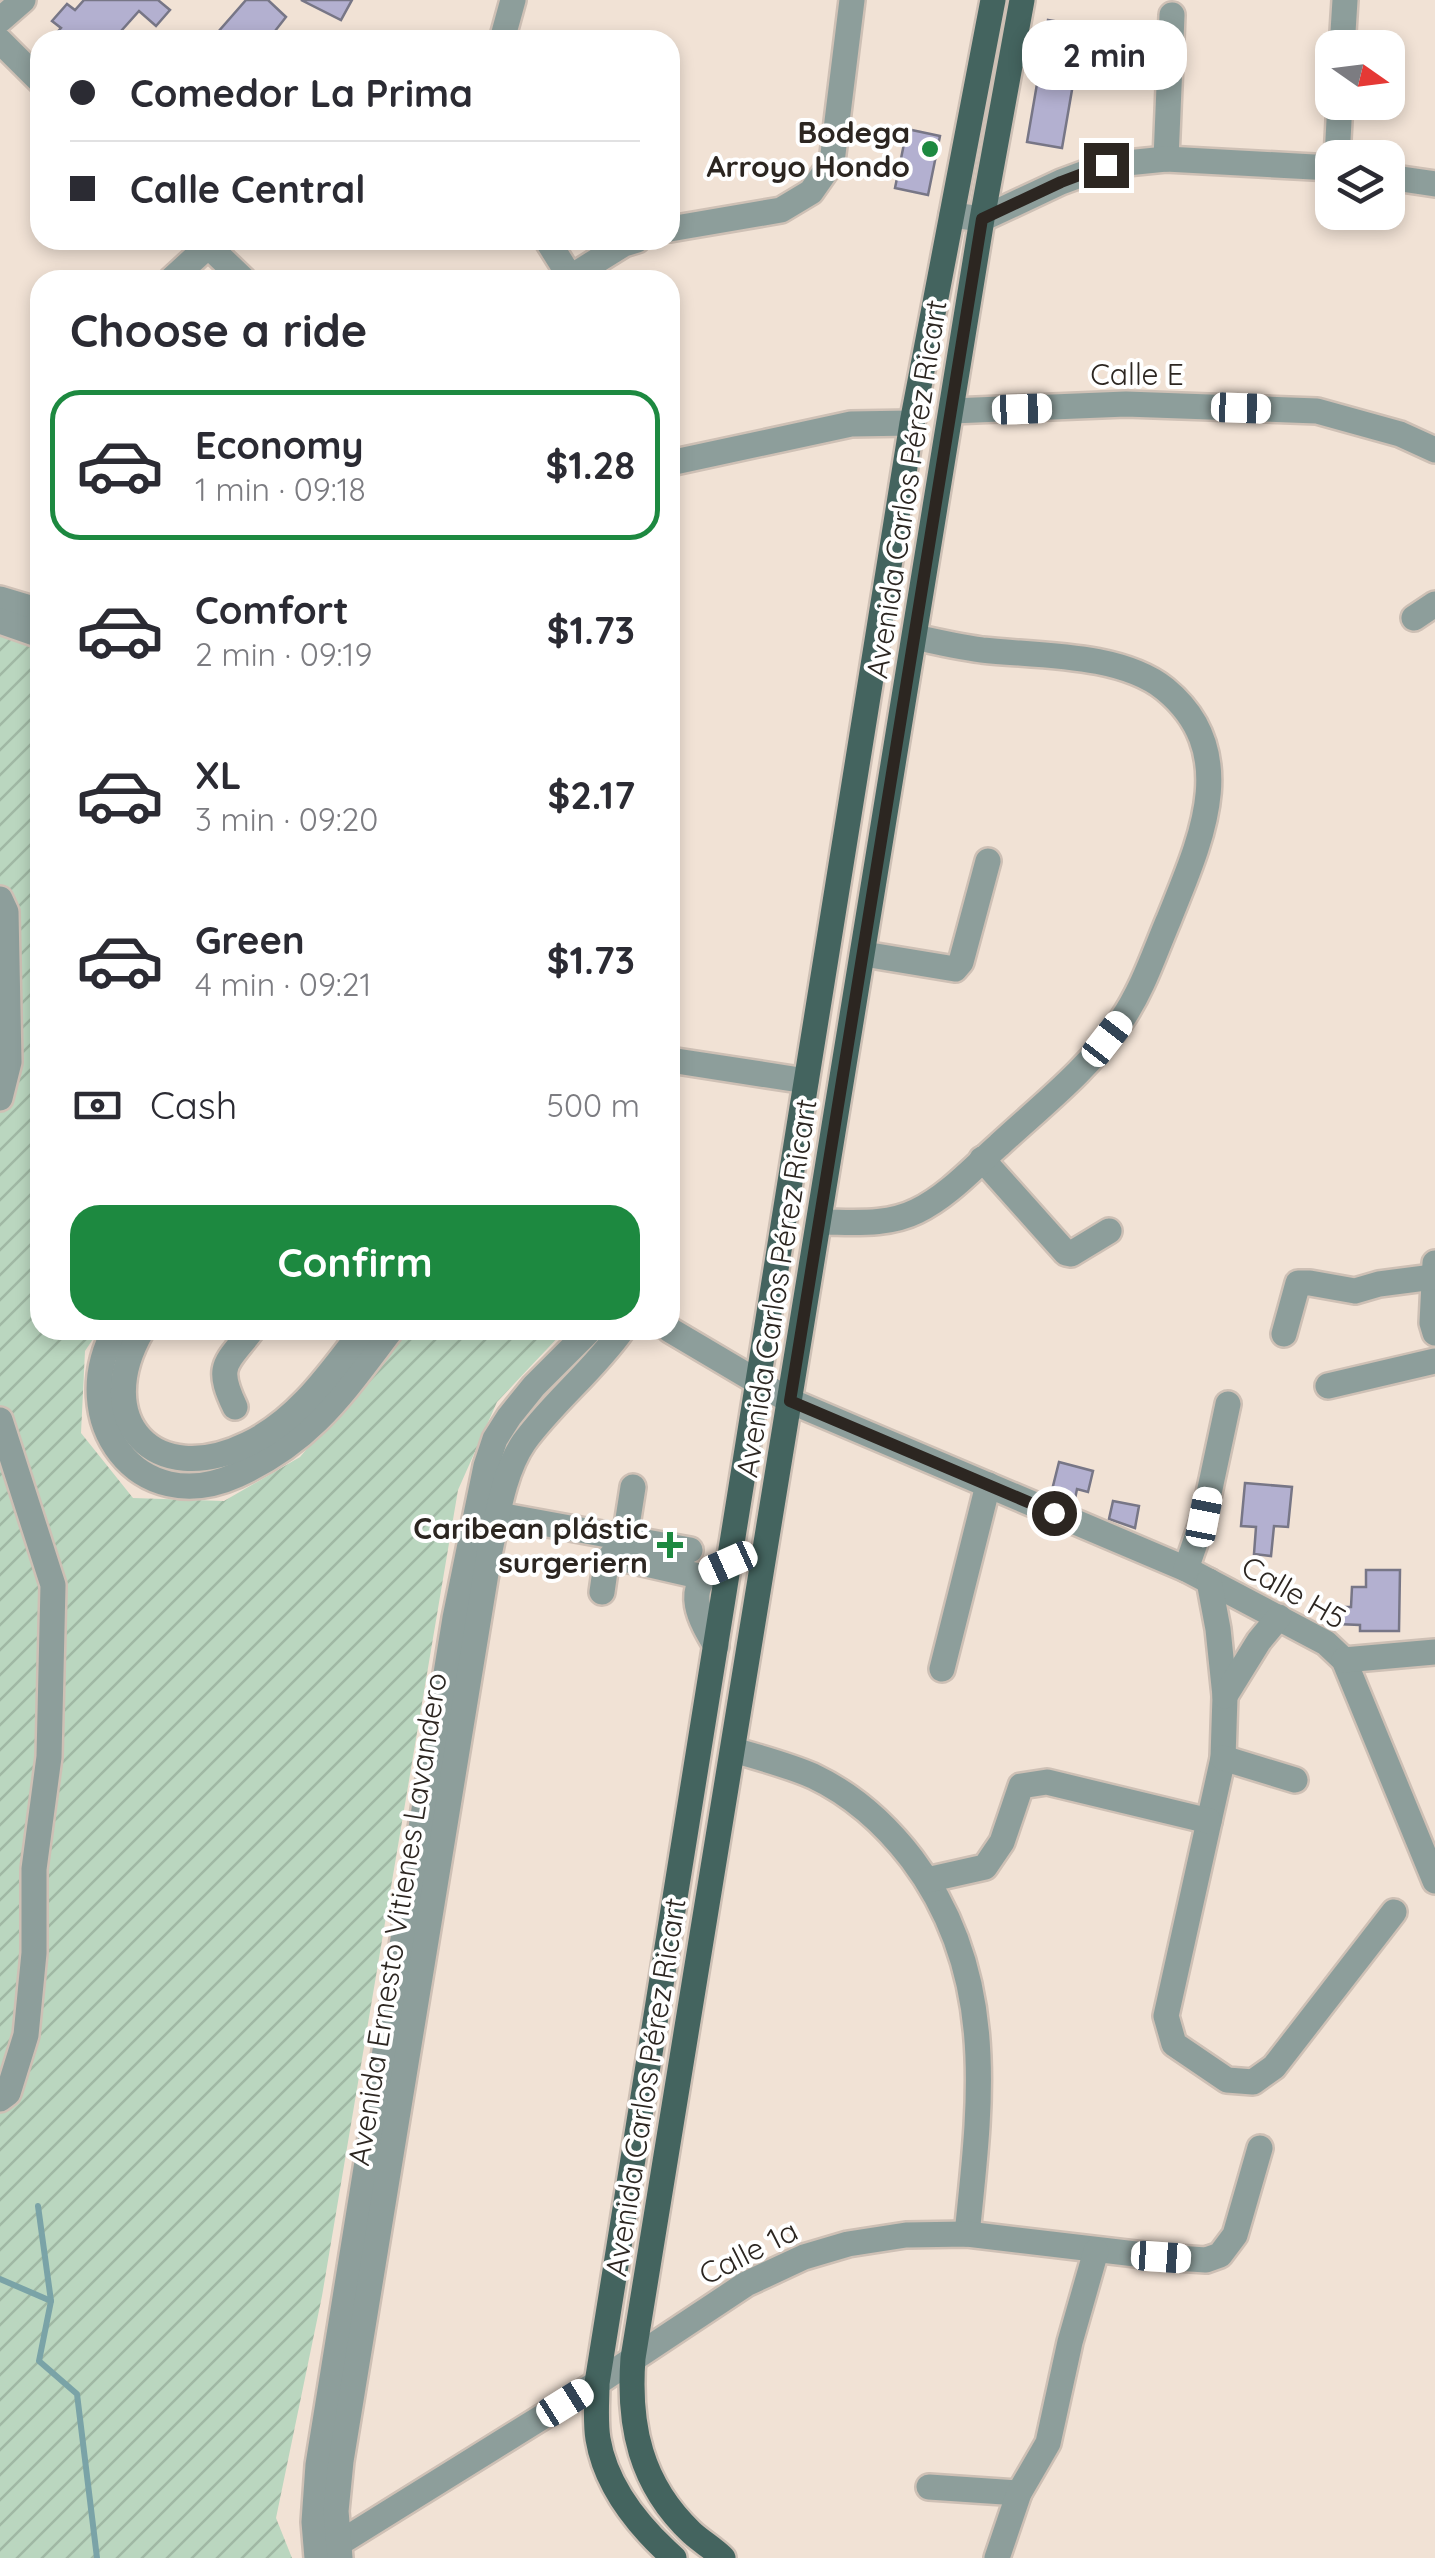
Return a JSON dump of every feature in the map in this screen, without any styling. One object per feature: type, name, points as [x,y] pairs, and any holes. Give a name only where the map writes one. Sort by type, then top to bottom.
[{"type":"main road","name":"Avenida Carlos Pérez Ricart","points":[[674,2558],[626,2507],[609,2476],[597,2438],[597,2383],[912,422],[993,0]]},
{"type":"main road","name":"Avenida Carlos Pérez Ricart","points":[[723,2558],[673,2511],[638,2449],[631,2392],[634,2358],[982,219],[1022,0]]},
{"type":"street","points":[[0,20],[24,0]]},
{"type":"street","points":[[505,30],[513,0]]},
{"type":"street","points":[[680,227],[781,210],[811,192],[832,162],[852,0]]},
{"type":"street","points":[[1343,30],[1345,0]]},
{"type":"street","points":[[1166,159],[1172,15]]},
{"type":"street","points":[[0,41],[30,70]]},
{"type":"street","points":[[952,216],[982,219],[1106,165],[1166,159],[1315,167]]},
{"type":"street","points":[[1405,179],[1435,184]]},
{"type":"street","points":[[181,270],[199,250]]},
{"type":"street","points":[[212,250],[233,270]]},
{"type":"street","points":[[585,270],[615,250]]},
{"type":"street","name":"Calle E","points":[[952,412],[1126,404],[1318,411],[1400,434],[1435,450]]},
{"type":"street","points":[[680,461],[851,424],[912,422]]},
{"type":"street","points":[[0,599],[30,608]]},
{"type":"street","points":[[0,622],[30,632]]},
{"type":"street","points":[[820,1222],[888,1222],[936,1201],[1095,1055],[1144,984],[1202,839],[1210,798],[1208,764],[1200,736],[1186,711],[1164,688],[1134,672],[1080,659],[983,650],[915,637]]},
{"type":"street","points":[[864,954],[954,969],[961,962],[988,861]]},
{"type":"street","points":[[0,900],[6,912],[9,1062],[0,1098]]},
{"type":"street","points":[[680,1062],[806,1081]]},
{"type":"street","points":[[982,1160],[1066,1253],[1071,1254],[1109,1231]]},
{"type":"street","points":[[1284,1334],[1298,1284],[1310,1282],[1355,1292],[1434,1270],[1435,1333]]},
{"type":"street","name":"Calle H5","points":[[680,1336],[790,1401],[1197,1575],[1326,1643],[1344,1660],[1435,1880]]},
{"type":"street","points":[[111,1340],[100,1367],[102,1423],[114,1448],[133,1469],[181,1486],[233,1477],[301,1438],[320,1420],[382,1340]]},
{"type":"street","points":[[137,1340],[122,1384],[131,1426],[156,1451],[197,1460],[249,1444],[276,1428],[308,1398],[355,1340]]},
{"type":"street","points":[[235,1407],[223,1382],[223,1370],[245,1340]]},
{"type":"street","name":"Avenida Ernesto Vitienes Lavandero","points":[[328,2554],[314,2522],[318,2464],[455,1618],[482,1481],[495,1439],[508,1417],[580,1340]]},
{"type":"street","name":"Avenida Ernesto Vitienes Lavandero","points":[[328,2554],[498,1515],[522,1444],[615,1340]]},
{"type":"street","points":[[1328,1386],[1435,1362]]},
{"type":"street","points":[[1228,1404],[1204,1517],[1197,1575],[1218,1628],[1225,1696],[1223,1758],[1166,2016],[1174,2044],[1227,2080],[1253,2082],[1274,2067],[1394,1912]]},
{"type":"street","points":[[0,1420],[53,1585],[49,1757],[34,1868],[34,1953],[26,2035],[8,2093],[0,2099]]},
{"type":"street","points":[[942,1669],[988,1485]]},
{"type":"street","points":[[625,1538],[633,1487]]},
{"type":"street","points":[[498,1515],[690,1550]]},
{"type":"street","points":[[602,1592],[611,1556],[703,1577],[728,1563]]},
{"type":"street","points":[[703,1577],[696,1600],[698,1616],[716,1646]]},
{"type":"street","points":[[1225,1696],[1279,1617]]},
{"type":"street","points":[[1344,1660],[1435,1652]]},
{"type":"street","points":[[734,1750],[788,1766],[840,1792],[894,1836],[950,1919],[964,1958],[978,2035],[977,2137],[966,2234]]},
{"type":"street","points":[[1223,1758],[1295,1780]]},
{"type":"street","points":[[927,1880],[985,1866],[1002,1842],[1021,1786],[1033,1782],[1047,1782],[1209,1821]]},
{"type":"street","name":"Calle 1a","points":[[328,2554],[746,2284],[804,2256],[906,2235],[966,2234],[1206,2260],[1220,2255],[1235,2235],[1260,2148]]},
{"type":"street","points":[[997,2558],[1020,2492],[1048,2442],[1096,2250]]},
{"type":"street","points":[[929,2487],[1020,2492]]},
{"type":"green space","points":[[0,633],[30,644],[30,1340],[92,1340],[85,1351],[81,1433],[133,1498],[224,1501],[300,1457],[399,1340],[556,1340],[497,1402],[458,1490],[322,2296],[276,2518],[292,2558],[0,2558]]},
{"type":"building","points":[[84,0],[158,0],[170,10],[156,26],[139,11],[122,30],[59,30],[52,21],[67,4],[75,10]]},
{"type":"building","points":[[246,0],[268,0],[286,17],[276,30],[220,30]]},
{"type":"building","points":[[301,0],[352,0],[341,20]]},
{"type":"building","points":[[1048,20],[1083,26],[1062,148],[1027,142]]},
{"type":"building","points":[[907,129],[940,136],[928,195],[895,188]]},
{"type":"building","points":[[1059,1462],[1093,1471],[1088,1492],[1077,1489],[1074,1504],[1051,1494]]},
{"type":"building","points":[[1245,1483],[1292,1487],[1288,1527],[1274,1526],[1271,1556],[1254,1554],[1256,1527],[1241,1526]]},
{"type":"building","points":[[1113,1501],[1139,1506],[1135,1528],[1109,1519]]},
{"type":"building","points":[[1366,1570],[1400,1570],[1399,1631],[1360,1631],[1360,1625],[1337,1624],[1337,1607],[1351,1607],[1352,1587],[1366,1587]]},
{"type":"waterway","points":[[38,2206],[51,2301]]},
{"type":"waterway","points":[[0,2279],[51,2301],[39,2361],[77,2394],[97,2558]]},
{"type":"place","name":"Bodega Arroyo Hondo","points":[[930,149]]},
{"type":"place","name":"Caribean plástic surgeriern","points":[[670,1545]]},
{"type":"route","points":[[1054,1513],[790,1401],[982,219],[1106,165]]}]
